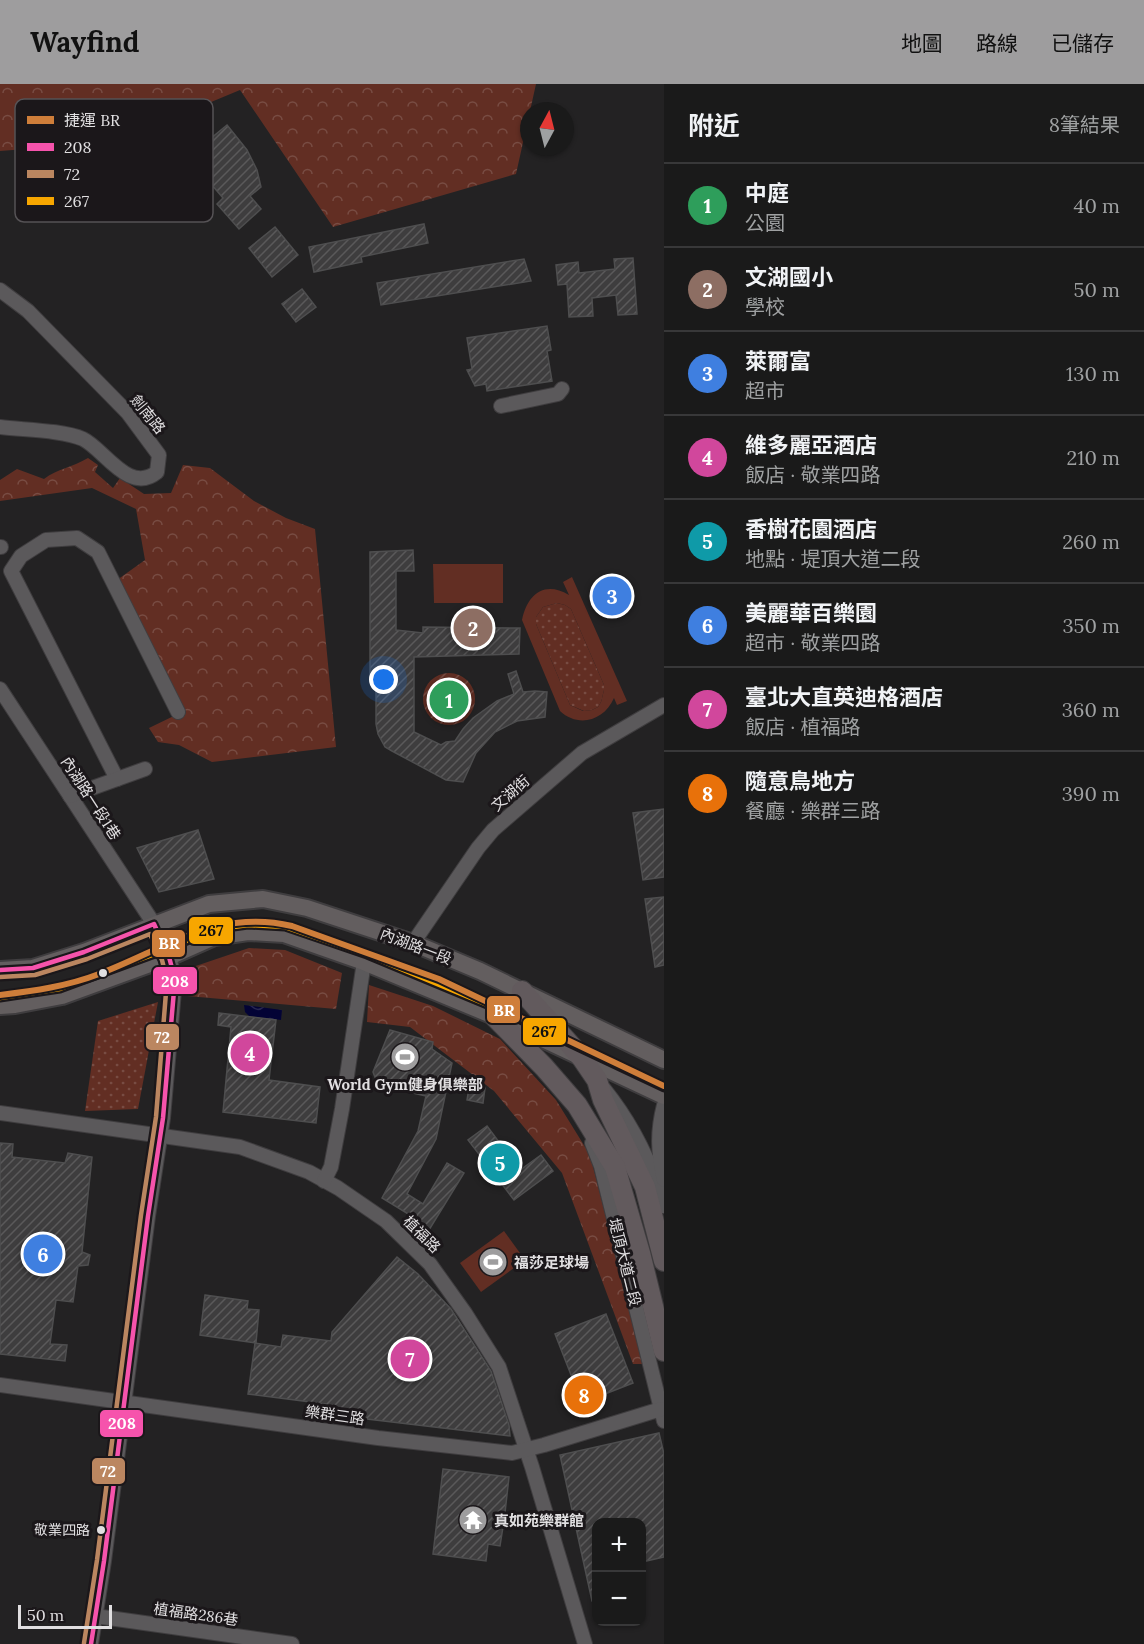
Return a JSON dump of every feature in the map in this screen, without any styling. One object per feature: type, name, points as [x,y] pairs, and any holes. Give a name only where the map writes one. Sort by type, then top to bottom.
[{"type":"highway","points":[[522,991],[582,1058],[597,1080],[603,1100],[645,1187],[664,1261]]},
{"type":"highway","name":"堤頂大道二段","points":[[494,1016],[577,1105],[615,1167],[640,1253],[664,1351]]},
{"type":"main road","name":"內湖路一段","points":[[0,970],[33,968],[84,952],[209,904],[263,899],[307,908],[413,943],[480,971],[664,1060]]},
{"type":"main road","points":[[0,1006],[62,996],[169,957],[214,937],[248,932],[284,934],[364,962],[494,1016],[664,1096]]},
{"type":"street","name":"劍南路","points":[[0,290],[6,292],[28,311],[128,413],[159,455],[157,472],[152,477],[138,478],[124,474],[85,440],[70,435],[0,427]]},
{"type":"street","points":[[501,406],[558,394],[562,388]]},
{"type":"street","points":[[117,779],[11,571],[21,556],[46,540],[57,539],[77,538],[98,552],[178,712]]},
{"type":"street","name":"內湖路一段1巷","points":[[0,689],[154,924],[169,957]]},
{"type":"street","name":"文湖街","points":[[413,943],[478,848],[493,830],[582,753],[664,705]]},
{"type":"street","points":[[70,796],[145,769]]},
{"type":"street","points":[[91,1644],[160,1135],[176,979],[169,957]]},
{"type":"street","points":[[324,1181],[331,1167],[342,1109],[364,962]]},
{"type":"street","points":[[597,1080],[621,1109],[652,1168],[664,1206]]},
{"type":"street","name":"堤頂大道二段","points":[[577,1105],[601,1166],[662,1415]]},
{"type":"street","points":[[664,1105],[660,1119],[658,1151],[664,1182]]},
{"type":"street","name":"植福路","points":[[0,1113],[240,1148],[309,1172],[338,1188],[386,1221],[430,1264],[465,1312],[498,1367],[526,1449],[585,1644]]},
{"type":"street","name":"樂群三路","points":[[0,1385],[378,1438],[512,1453],[662,1415]]},
{"type":"street","name":"植福路286巷","points":[[95,1616],[292,1644]]},
{"type":"green space","points":[[0,84],[536,84],[532,102],[520,102],[520,156],[516,174],[333,227],[240,90],[213,101],[213,99],[15,99],[15,150],[0,151]]},
{"type":"green space","points":[[88,458],[98,465],[95,472],[113,488],[120,478],[144,494],[171,493],[183,465],[210,468],[254,501],[286,518],[315,529],[336,747],[212,762],[179,745],[158,742],[149,728],[182,712],[117,580],[145,560],[136,509],[92,488],[0,501],[0,480],[17,469],[44,479]]},
{"type":"green space","points":[[433,564],[503,564],[503,603],[434,603]]},
{"type":"green space","points":[[572,577],[627,701],[617,705],[614,698],[604,712],[590,720],[575,719],[560,711],[522,620],[528,603],[538,592],[552,589],[569,595],[563,582]],"holes":[[[557,603],[571,609],[604,685],[601,702],[592,710],[583,711],[570,705],[536,624],[536,617],[543,607]]]},
{"type":"green space","points":[[557,603],[571,609],[604,685],[601,702],[592,710],[584,711],[570,705],[536,624],[536,617],[543,607]]},
{"type":"green space","points":[[444,673],[454,673],[468,680],[475,699],[468,718],[454,725],[444,725],[434,721],[427,714],[423,704],[423,694],[427,684],[434,677]]},
{"type":"green space","points":[[249,948],[285,950],[342,973],[336,1009],[187,996],[184,970]]},
{"type":"green space","points":[[369,985],[433,1006],[500,1039],[556,1100],[590,1155],[644,1364],[633,1364],[562,1173],[494,1091],[410,1027],[367,1022]]},
{"type":"green space","points":[[158,1002],[138,1109],[85,1111],[98,1021]]},
{"type":"green space","name":"福莎足球場","points":[[504,1231],[525,1260],[481,1292],[460,1263]]},
{"type":"water","points":[[244,1005],[282,1010],[281,1020],[249,1016],[245,1012]]},
{"type":"building","points":[[227,125],[247,150],[257,170],[261,187],[250,196],[261,209],[239,229],[217,204],[223,198],[213,186],[213,136]]},
{"type":"building","points":[[424,224],[428,243],[361,257],[362,262],[314,272],[309,247]]},
{"type":"building","points":[[275,227],[298,255],[272,277],[249,248]]},
{"type":"building","points":[[633,258],[637,314],[618,315],[616,295],[592,298],[593,316],[569,317],[567,284],[558,285],[556,265],[578,262],[579,273],[615,269],[614,259]]},
{"type":"building","points":[[524,259],[531,281],[381,305],[377,283]]},
{"type":"building","points":[[302,289],[316,307],[296,322],[282,304]]},
{"type":"building","points":[[547,326],[551,350],[547,351],[552,381],[487,391],[486,384],[475,386],[467,370],[472,369],[467,338]]},
{"type":"building","points":[[413,550],[414,571],[396,571],[396,630],[423,633],[423,627],[520,628],[519,654],[414,657],[414,732],[441,745],[455,741],[473,718],[497,701],[514,694],[508,674],[516,671],[523,692],[547,692],[545,717],[517,721],[495,732],[476,753],[463,782],[446,780],[392,751],[385,747],[378,734],[376,676],[370,676],[370,552]]},
{"type":"building","points":[[664,809],[664,877],[643,880],[633,813]]},
{"type":"building","points":[[198,830],[214,879],[159,892],[137,848]]},
{"type":"building","points":[[664,897],[664,965],[655,967],[645,899]]},
{"type":"building","points":[[219,1013],[276,1020],[269,1080],[320,1087],[316,1123],[223,1112],[231,1027],[218,1025]]},
{"type":"building","points":[[390,1030],[433,1042],[432,1049],[452,1063],[436,1139],[407,1194],[423,1204],[447,1163],[464,1173],[429,1230],[408,1218],[410,1215],[382,1198],[418,1131],[426,1096],[378,1085],[373,1072]]},
{"type":"building","points":[[471,1077],[485,1088],[483,1103],[467,1100]]},
{"type":"building","points":[[487,1126],[520,1170],[541,1155],[553,1171],[514,1200],[468,1140]]},
{"type":"building","points":[[0,1143],[13,1144],[12,1157],[65,1163],[68,1153],[92,1157],[82,1252],[90,1255],[88,1265],[78,1266],[73,1302],[56,1300],[50,1344],[67,1345],[65,1361],[0,1354]]},
{"type":"building","points":[[397,1257],[418,1274],[451,1309],[491,1371],[509,1425],[510,1436],[325,1414],[326,1404],[248,1394],[255,1343],[281,1347],[283,1335],[331,1341],[332,1332]]},
{"type":"building","points":[[205,1295],[248,1301],[247,1309],[259,1310],[256,1343],[200,1335]]},
{"type":"building","points":[[606,1314],[633,1383],[582,1403],[555,1334]]},
{"type":"building","points":[[659,1433],[664,1454],[664,1557],[646,1561],[646,1518],[592,1518],[592,1601],[560,1455]]},
{"type":"building","name":"真如苑樂群館","points":[[443,1469],[509,1477],[505,1513],[510,1513],[508,1527],[503,1527],[500,1546],[488,1544],[486,1561],[433,1554]]},
{"type":"metro line","name":"BR","points":[[0,995],[51,988],[75,982],[192,934],[216,927],[240,922],[265,922],[292,926],[439,979],[664,1086]]},
{"type":"transit line","name":"208","points":[[0,970],[33,968],[84,952],[154,924],[169,957],[175,979],[163,1118],[91,1644]]},
{"type":"transit line","name":"267","points":[[0,998],[60,989],[166,950],[212,930],[248,925],[285,927],[367,955],[497,1009],[664,1088]]},
{"type":"transit line","name":"72","points":[[0,977],[35,975],[87,959],[150,934],[162,960],[167,980],[156,1117],[84,1643]]},
{"type":"place","name":"萊爾富","points":[[612,596]]},
{"type":"place","name":"文湖國小","points":[[473,628]]},
{"type":"place","name":"中庭","points":[[449,700]]},
{"type":"place","name":"維多麗亞酒店","points":[[250,1053]]},
{"type":"place","name":"World Gym健身俱樂部","points":[[405,1057]]},
{"type":"place","name":"香樹花園酒店","points":[[500,1163]]},
{"type":"place","name":"美麗華百樂園","points":[[43,1254]]},
{"type":"place","name":"福莎足球場","points":[[493,1262]]},
{"type":"place","name":"臺北大直英迪格酒店","points":[[410,1359]]},
{"type":"place","name":"隨意鳥地方","points":[[584,1395]]},
{"type":"place","name":"真如苑樂群館","points":[[473,1520]]},
{"type":"place","name":"敬業四路","points":[[101,1530]]}]
